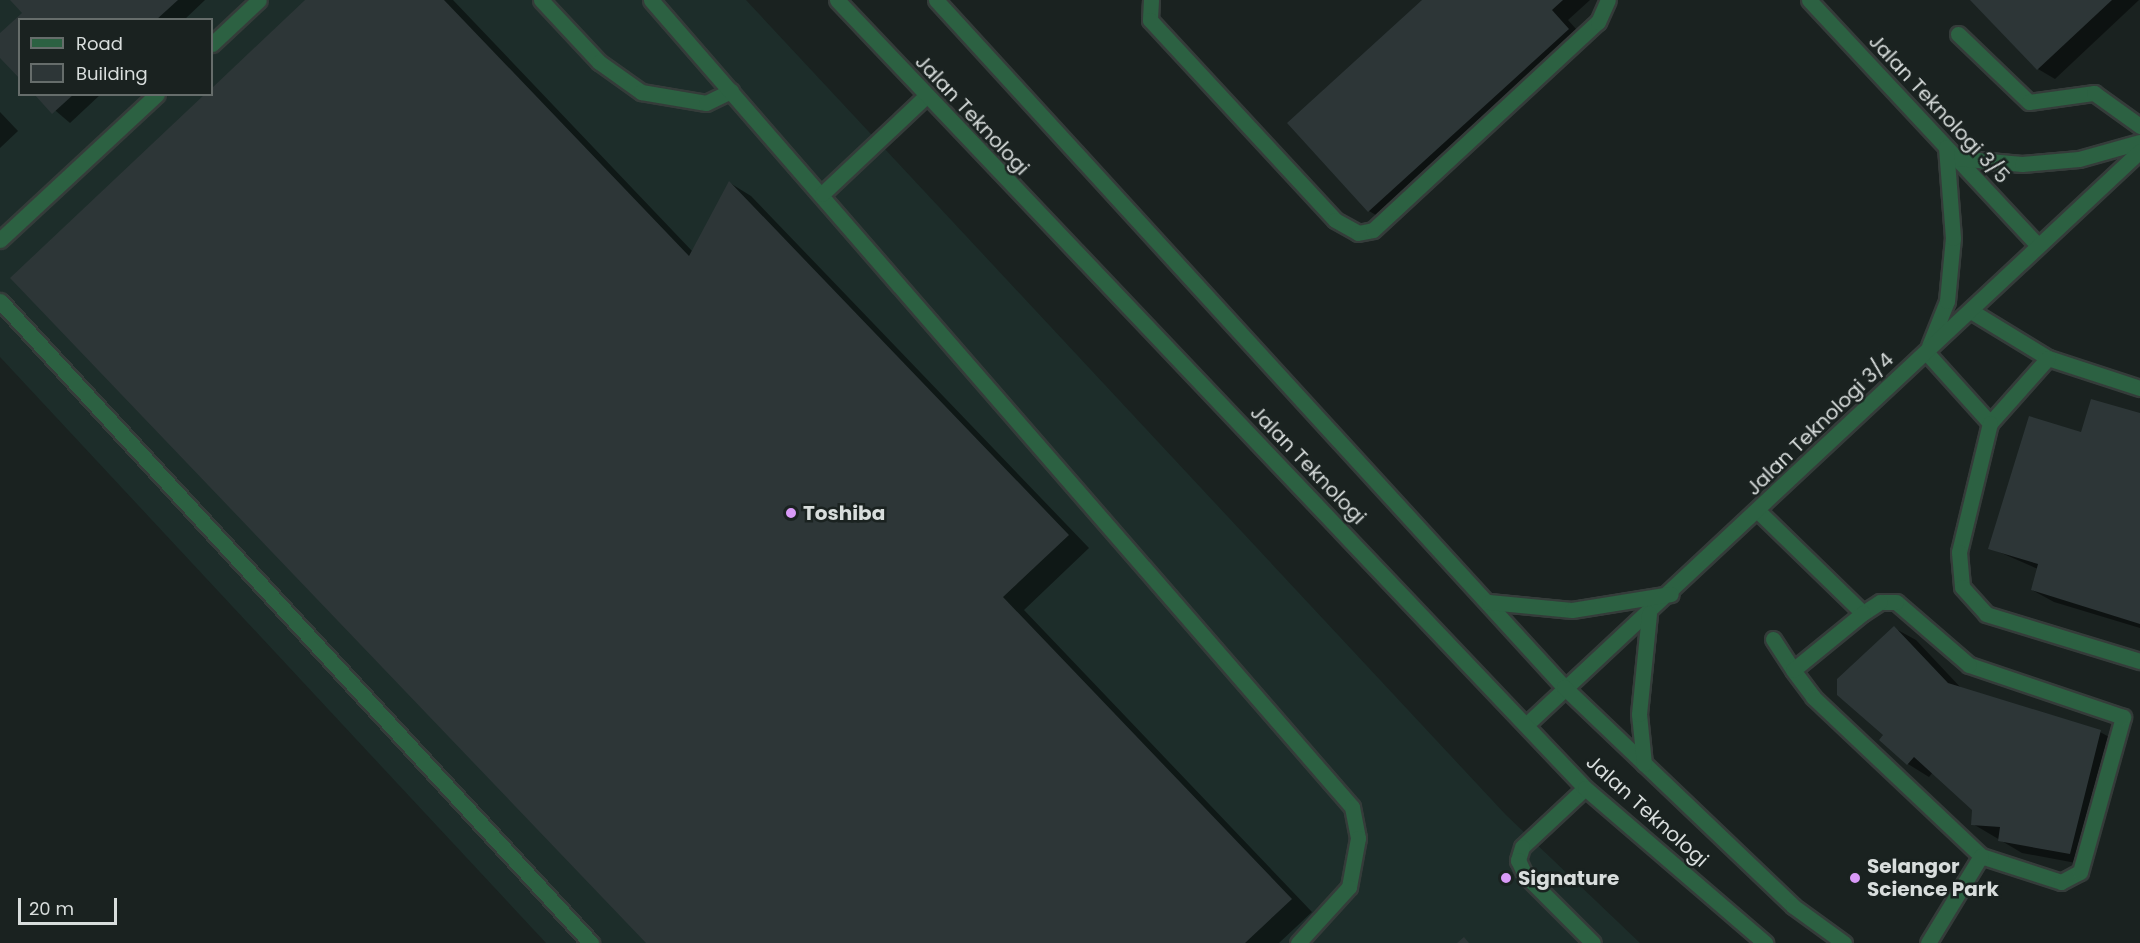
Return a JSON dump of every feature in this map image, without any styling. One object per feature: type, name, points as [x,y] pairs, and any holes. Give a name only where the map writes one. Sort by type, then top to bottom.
[{"type":"street","points":[[213,43],[259,0]]},
{"type":"street","points":[[541,0],[599,62],[641,92],[706,103],[731,91]]},
{"type":"street","points":[[651,0],[822,194],[1352,807],[1358,838],[1349,887],[1298,943]]},
{"type":"street","name":"Jalan Teknologi","points":[[837,0],[925,97],[1527,724],[1585,788],[1765,943]]},
{"type":"street","name":"Jalan Teknologi","points":[[936,0],[1489,602],[1564,687],[1793,906],[1844,943]]},
{"type":"street","points":[[1151,0],[1150,20],[1335,220],[1358,233],[1373,230],[1581,38],[1598,22],[1608,0]]},
{"type":"street","name":"Jalan Teknologi 3/5","points":[[1809,0],[2038,246]]},
{"type":"street","points":[[1958,34],[2029,102],[2094,93],[2140,126]]},
{"type":"street","points":[[0,240],[155,96]]},
{"type":"street","points":[[822,194],[925,97]]},
{"type":"street","points":[[1990,423],[1926,352],[1947,301],[1953,238],[1951,152],[2034,163],[2079,159],[2140,142]]},
{"type":"street","name":"Jalan Teknologi 3/4","points":[[1527,724],[1564,687],[1671,594],[2140,151]]},
{"type":"street","points":[[0,301],[591,943]]},
{"type":"street","points":[[1971,311],[2048,358],[2140,388]]},
{"type":"street","points":[[2048,358],[1990,423],[1959,552],[1969,599],[1986,614],[2140,661]]},
{"type":"street","points":[[1758,511],[1863,613]]},
{"type":"street","points":[[1489,602],[1572,610],[1671,594]]},
{"type":"street","points":[[1773,639],[1793,670],[1813,697],[1981,856],[2061,882],[2080,872],[2123,717],[1969,664],[1896,602],[1880,602],[1863,613],[1793,670]]},
{"type":"street","points":[[1644,764],[1639,714],[1649,613]]},
{"type":"street","points":[[1585,788],[1522,847],[1518,860],[1525,875],[1593,943]]},
{"type":"street","points":[[1928,943],[1981,856]]},
{"type":"shaded area","points":[[0,0],[746,0],[1506,815],[1640,943],[546,943],[0,357]]},
{"type":"building","points":[[10,0],[178,0],[158,18],[18,18],[18,77],[0,58],[0,33],[22,13]]},
{"type":"building","points":[[305,0],[444,0],[689,256],[729,181],[1069,535],[1003,597],[1292,899],[1245,943],[646,943],[10,278],[203,96],[213,96],[213,87]]},
{"type":"building","points":[[1422,0],[1563,0],[1552,10],[1569,29],[1368,212],[1287,123]]},
{"type":"building","points":[[1970,0],[2112,0],[2037,70]]},
{"type":"building","points":[[36,96],[72,96],[52,114]]},
{"type":"building","points":[[2091,399],[2140,413],[2140,624],[2031,590],[2038,564],[1988,549],[2029,416],[2081,432]]},
{"type":"building","points":[[1894,626],[1948,683],[2101,730],[2070,854],[1998,841],[2000,827],[1971,825],[1972,810],[1914,757],[1907,765],[1879,740],[1883,735],[1837,695],[1837,679]]},
{"type":"building","points":[[1464,937],[1469,943],[1457,943]]},
{"type":"place","name":"Toshiba","points":[[791,513]]},
{"type":"place","name":"Signature","points":[[1506,878]]},
{"type":"place","name":"Selangor Science Park","points":[[1855,878]]}]
